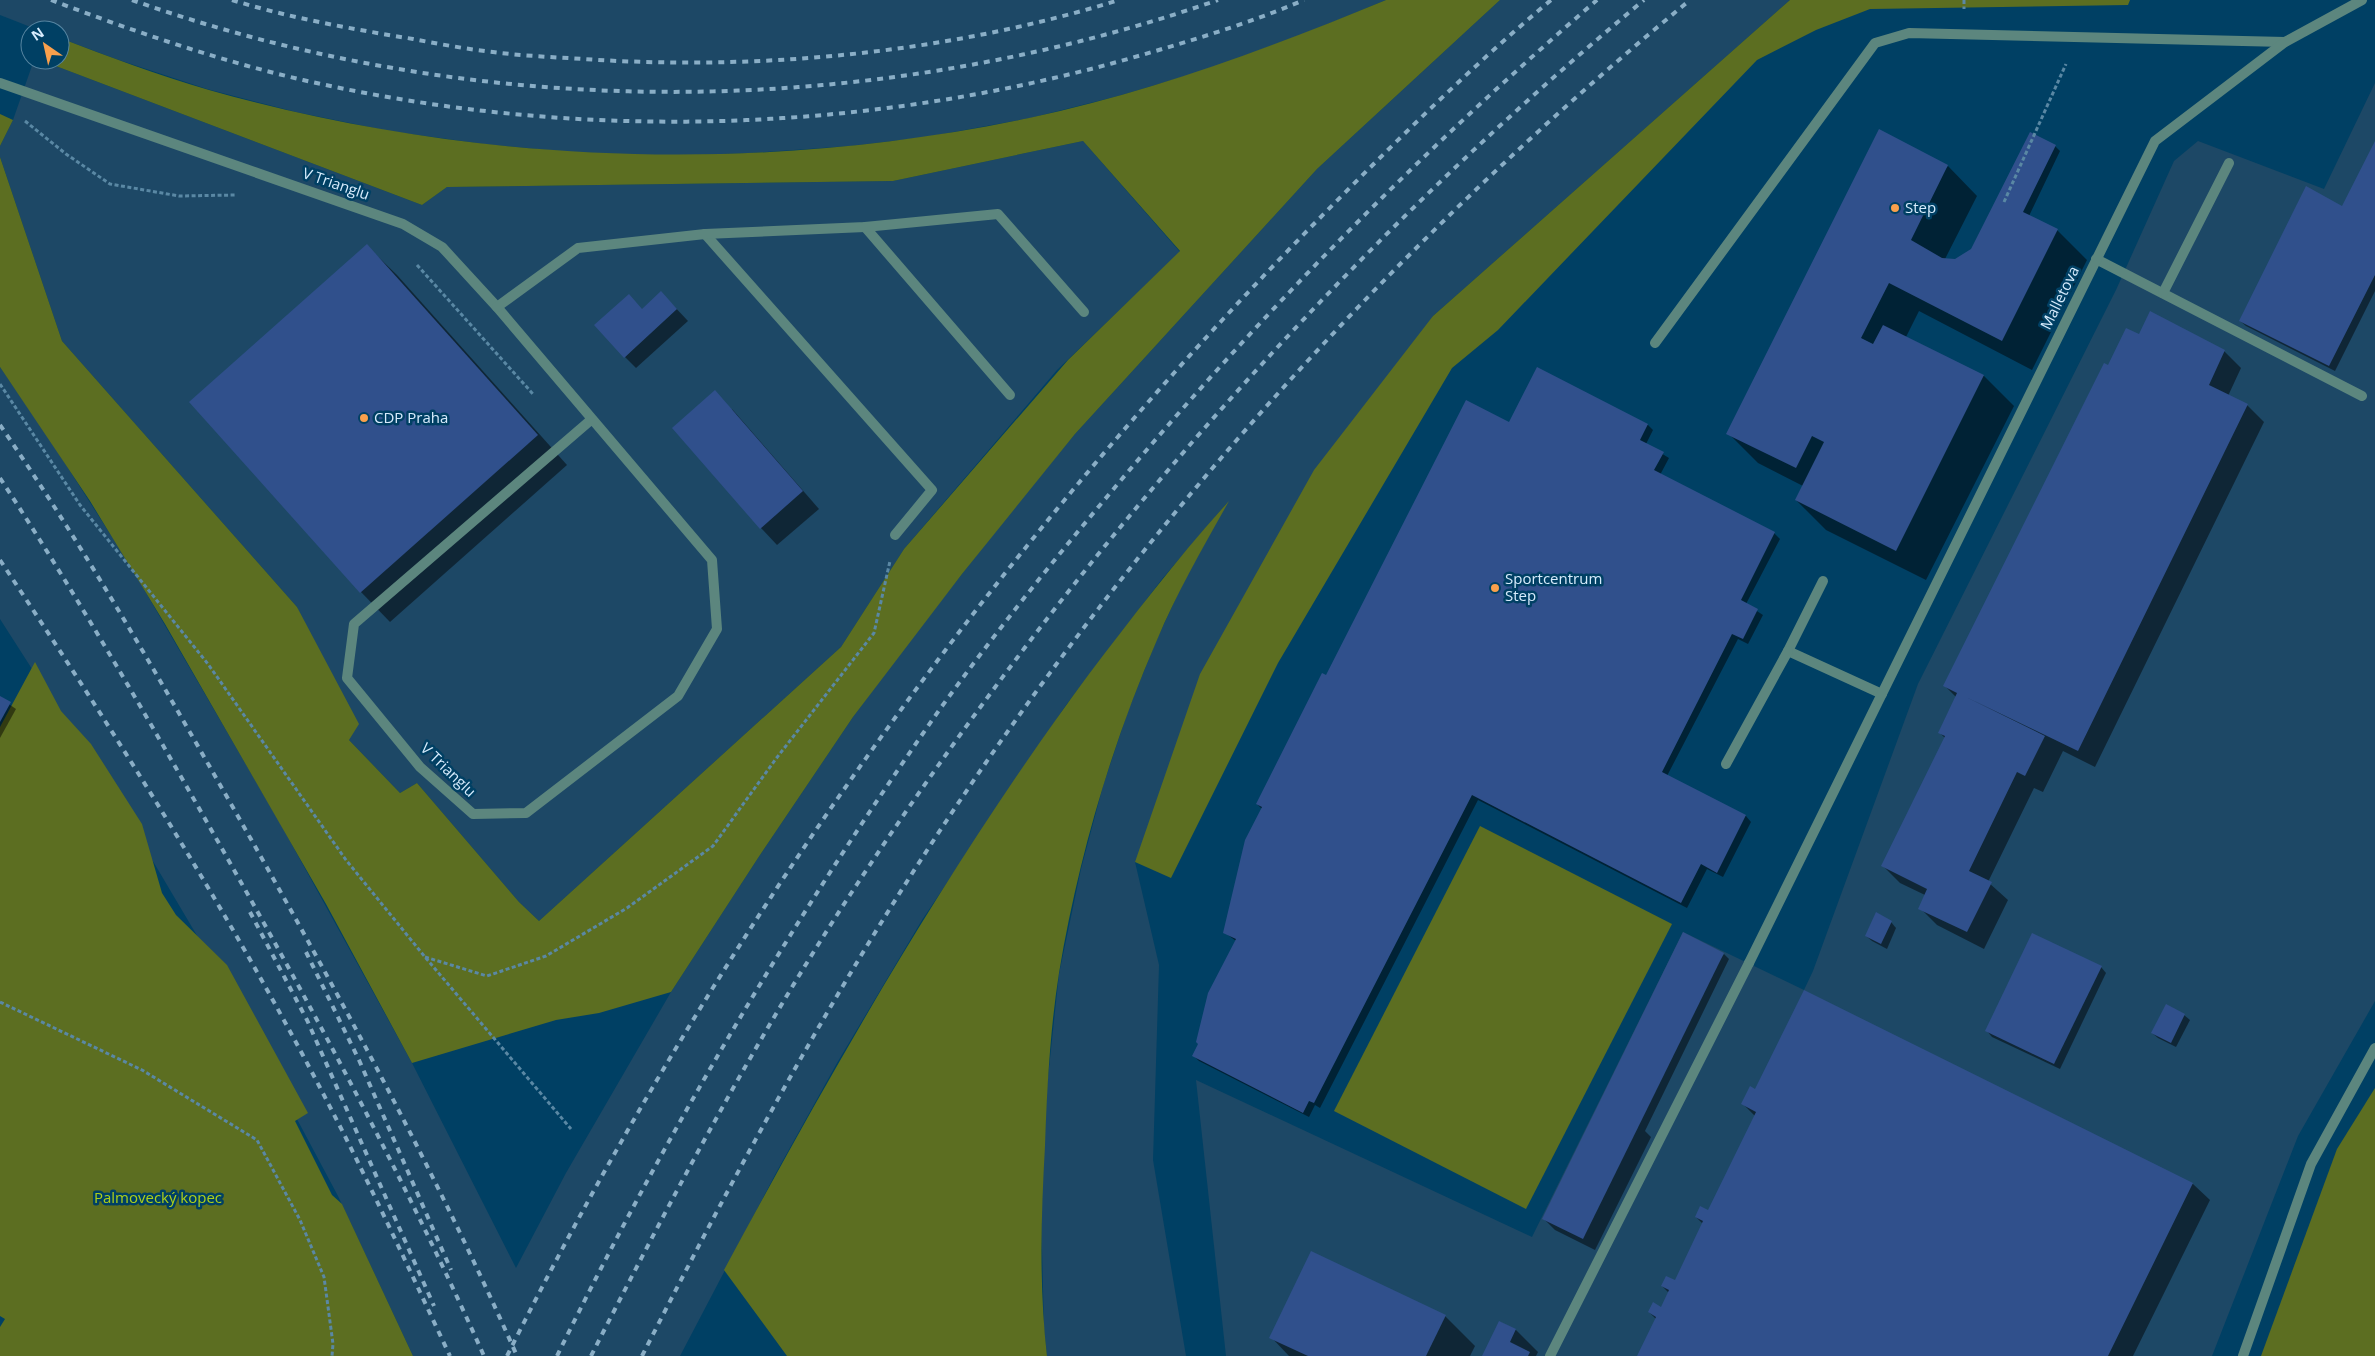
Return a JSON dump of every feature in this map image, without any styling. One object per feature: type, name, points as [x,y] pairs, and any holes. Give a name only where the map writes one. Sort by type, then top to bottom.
[{"type":"street","name":"Malletova","points":[[1550,1356],[1749,963],[2155,141],[2285,42],[2362,0]]},
{"type":"street","points":[[1655,343],[1875,43],[1909,33],[2080,39],[2285,42]]},
{"type":"street","name":"V Trianglu","points":[[0,83],[403,224],[442,247],[497,306],[712,560],[717,628],[678,696],[526,813],[474,814],[420,767],[347,678],[354,624],[592,419]]},
{"type":"street","points":[[2163,293],[2229,163]]},
{"type":"street","points":[[497,306],[578,248],[704,234],[865,227],[998,214],[1084,312]]},
{"type":"street","points":[[865,227],[1010,395]]},
{"type":"street","points":[[704,234],[932,490],[895,536]]},
{"type":"street","points":[[2096,259],[2362,396]]},
{"type":"street","points":[[1726,764],[1788,651],[1823,581]]},
{"type":"street","points":[[1788,651],[1882,694]]},
{"type":"street","points":[[2244,1356],[2311,1164],[2375,1048]]},
{"type":"path","points":[[2004,202],[2065,65],[2080,39]]},
{"type":"path","points":[[23,119],[66,154],[110,184],[179,196],[245,195]]},
{"type":"path","points":[[414,261],[539,400]]},
{"type":"path","points":[[0,384],[80,505],[208,664],[346,860],[425,957],[571,1129]]},
{"type":"path","points":[[425,957],[487,976],[546,956],[627,908],[713,846],[775,760],[874,633],[895,536]]},
{"type":"path","points":[[0,1002],[142,1070],[257,1140],[300,1220],[324,1277],[333,1344],[332,1356]]},
{"type":"shaded area","points":[[0,0],[1386,0],[1311,31],[1206,70],[1118,96],[1030,118],[926,137],[850,146],[750,153],[667,156],[569,152],[484,144],[389,131],[296,112],[207,89],[70,42],[70,20],[20,20],[20,23],[0,15]]},
{"type":"shaded area","points":[[1500,0],[1790,0],[1433,316],[1135,862],[1159,965],[1153,1160],[1186,1356],[1047,1356],[1044,1328],[1041,1209],[1047,1087],[1059,974],[1081,869],[1103,786],[1129,708],[1157,639],[1183,583],[1227,503],[1162,579],[1066,705],[922,920],[837,1063],[777,1171],[680,1356],[413,1356],[338,1196],[218,971],[125,814],[0,619],[0,367],[43,429],[128,562],[280,823],[412,1063],[516,1268],[566,1173],[671,992],[853,717],[907,644],[1009,514],[1075,434],[1317,169]]},
{"type":"shaded area","points":[[30,70],[66,70],[422,205],[447,187],[893,181],[1083,141],[1180,252],[1057,370],[904,549],[841,647],[539,921],[519,902],[417,783],[400,793],[349,740],[297,607],[62,341],[0,157],[0,146],[13,120]]},
{"type":"shaded area","points":[[2375,83],[2375,1001],[2298,1136],[2212,1356],[1226,1356],[1196,1080],[1532,1237],[1683,932],[1804,990],[1813,971],[1918,684],[2116,290],[2174,161],[2198,141],[2324,189]]},
{"type":"green space","points":[[1386,0],[1500,0],[1317,169],[1075,434],[962,574],[853,717],[671,992],[599,1013],[556,1020],[412,1063],[326,904],[165,624],[90,501],[0,367],[0,157],[62,341],[297,607],[359,724],[349,740],[400,793],[417,783],[519,902],[539,921],[841,647],[904,549],[1068,360],[1180,251],[1083,141],[893,181],[447,187],[422,205],[66,70],[70,70],[70,42],[134,66],[209,90],[310,115],[412,134],[514,147],[618,154],[721,154],[824,148],[927,136],[1029,118],[1165,82],[1299,35]]},
{"type":"green space","points":[[1790,0],[2130,0],[2128,5],[1870,9],[1816,30],[1757,60],[1498,330],[1452,368],[1278,663],[1171,878],[1135,862],[1200,674],[1314,470],[1433,316]]},
{"type":"green space","points":[[0,114],[13,120],[0,146]]},
{"type":"green space","points":[[1229,501],[1173,604],[1140,680],[1111,762],[1086,845],[1067,930],[1053,1016],[1042,1199],[1043,1304],[1047,1356],[787,1356],[724,1270],[852,1040],[896,965],[989,817],[1089,674],[1175,564]]},
{"type":"green space","name":"Palmovecký kopec","points":[[35,662],[61,711],[91,744],[142,824],[162,893],[176,915],[227,965],[308,1113],[295,1121],[332,1195],[342,1204],[413,1356],[0,1356],[0,1327],[5,1319],[0,1316],[0,727]]},
{"type":"green space","points":[[1480,826],[1672,924],[1526,1209],[1334,1111]]},
{"type":"green space","points":[[2375,1088],[2375,1356],[2261,1356],[2337,1149]]},
{"type":"building","points":[[1879,129],[1948,165],[1911,240],[1942,258],[1955,259],[1971,249],[2030,132],[2056,145],[2023,212],[2058,229],[2002,341],[1889,283],[1861,338],[1873,344],[1883,325],[1984,375],[1896,551],[1795,500],[1824,442],[1812,436],[1796,468],[1726,434]]},
{"type":"building","points":[[2375,141],[2375,275],[2329,366],[2239,321],[2306,186],[2342,206]]},
{"type":"building","name":"CDP Praha","points":[[367,244],[538,435],[360,593],[189,402]]},
{"type":"building","points":[[661,291],[677,309],[624,358],[594,325],[629,294],[642,309]]},
{"type":"building","points":[[2150,311],[2225,350],[2209,385],[2248,404],[2078,751],[1966,697],[2045,736],[2025,776],[2017,772],[1969,871],[1992,882],[1967,932],[1918,909],[1927,889],[1881,866],[1945,736],[1938,733],[1957,693],[1943,686],[2104,363],[2108,365],[2126,328],[2139,334]]},
{"type":"building","points":[[1537,367],[1648,424],[1640,440],[1664,452],[1654,470],[1775,532],[1741,600],[1758,609],[1743,639],[1732,634],[1662,772],[1746,815],[1717,873],[1701,864],[1681,903],[1472,795],[1314,1103],[1309,1101],[1303,1113],[1192,1056],[1198,1044],[1196,1042],[1208,993],[1236,939],[1223,933],[1245,840],[1262,807],[1256,804],[1322,673],[1326,675],[1466,400],[1509,422]]},
{"type":"building","points":[[715,390],[803,491],[760,529],[672,428]]},
{"type":"building","points":[[0,696],[11,702],[0,722]]},
{"type":"building","points":[[1876,912],[1892,921],[1881,944],[1865,936]]},
{"type":"building","points":[[1683,932],[1724,953],[1583,1239],[1542,1219]]},
{"type":"building","points":[[2032,933],[2102,966],[2054,1064],[1985,1031]]},
{"type":"building","points":[[1804,990],[2193,1183],[2108,1356],[1637,1356],[1656,1317],[1648,1312],[1653,1302],[1661,1307],[1669,1290],[1661,1286],[1666,1276],[1675,1280],[1703,1221],[1695,1217],[1700,1206],[1708,1210],[1756,1112],[1741,1104],[1750,1086],[1755,1089]]},
{"type":"building","points":[[2166,1004],[2185,1014],[2171,1043],[2151,1033]]},
{"type":"building","points":[[1311,1251],[1446,1315],[1426,1356],[1308,1356],[1269,1338]]},
{"type":"building","points":[[1499,1321],[1516,1329],[1510,1342],[1530,1352],[1528,1356],[1482,1356]]},
{"type":"railway","points":[[51,0],[176,44],[303,80],[409,101],[515,114],[622,121],[729,121],[836,114],[943,100],[1048,79],[1152,52],[1248,22],[1304,0]]},
{"type":"railway","points":[[132,0],[265,41],[400,69],[537,86],[675,92],[813,86],[950,68],[1085,40],[1218,0]]},
{"type":"railway","points":[[232,0],[321,22],[483,51],[650,62],[786,60],[854,54],[988,33],[1054,18],[1119,0]]},
{"type":"railway","points":[[507,1356],[587,1203],[673,1053],[765,906],[863,763],[966,624],[1074,489],[1187,358],[1306,232],[1396,142],[1488,55],[1551,0]]},
{"type":"railway","points":[[557,1356],[643,1189],[736,1025],[785,944],[887,786],[981,653],[1045,572],[1167,426],[1284,298],[1405,175],[1532,57],[1597,0]]},
{"type":"railway","points":[[591,1356],[712,1125],[811,956],[931,776],[1020,654],[1113,536],[1211,421],[1313,310],[1419,202],[1529,99],[1644,0]]},
{"type":"railway","points":[[642,1356],[749,1151],[864,950],[947,820],[1026,706],[1109,595],[1197,487],[1288,383],[1383,282],[1482,184],[1584,90],[1690,0]]},
{"type":"railway","points":[[0,425],[120,612],[204,756],[345,1008],[417,1146],[485,1285],[517,1356]]},
{"type":"railway","points":[[0,478],[116,664],[294,977],[393,1165],[484,1356]]},
{"type":"railway","points":[[0,560],[172,827],[252,964],[344,1134],[450,1356]]},
{"type":"railway","points":[[250,912],[307,1020],[434,1306]]},
{"type":"railway","points":[[306,952],[359,1060],[451,1270]]},
{"type":"place","name":"Step","points":[[1895,208]]},
{"type":"place","name":"CDP Praha","points":[[364,418]]},
{"type":"place","name":"Sportcentrum Step","points":[[1495,588]]}]
